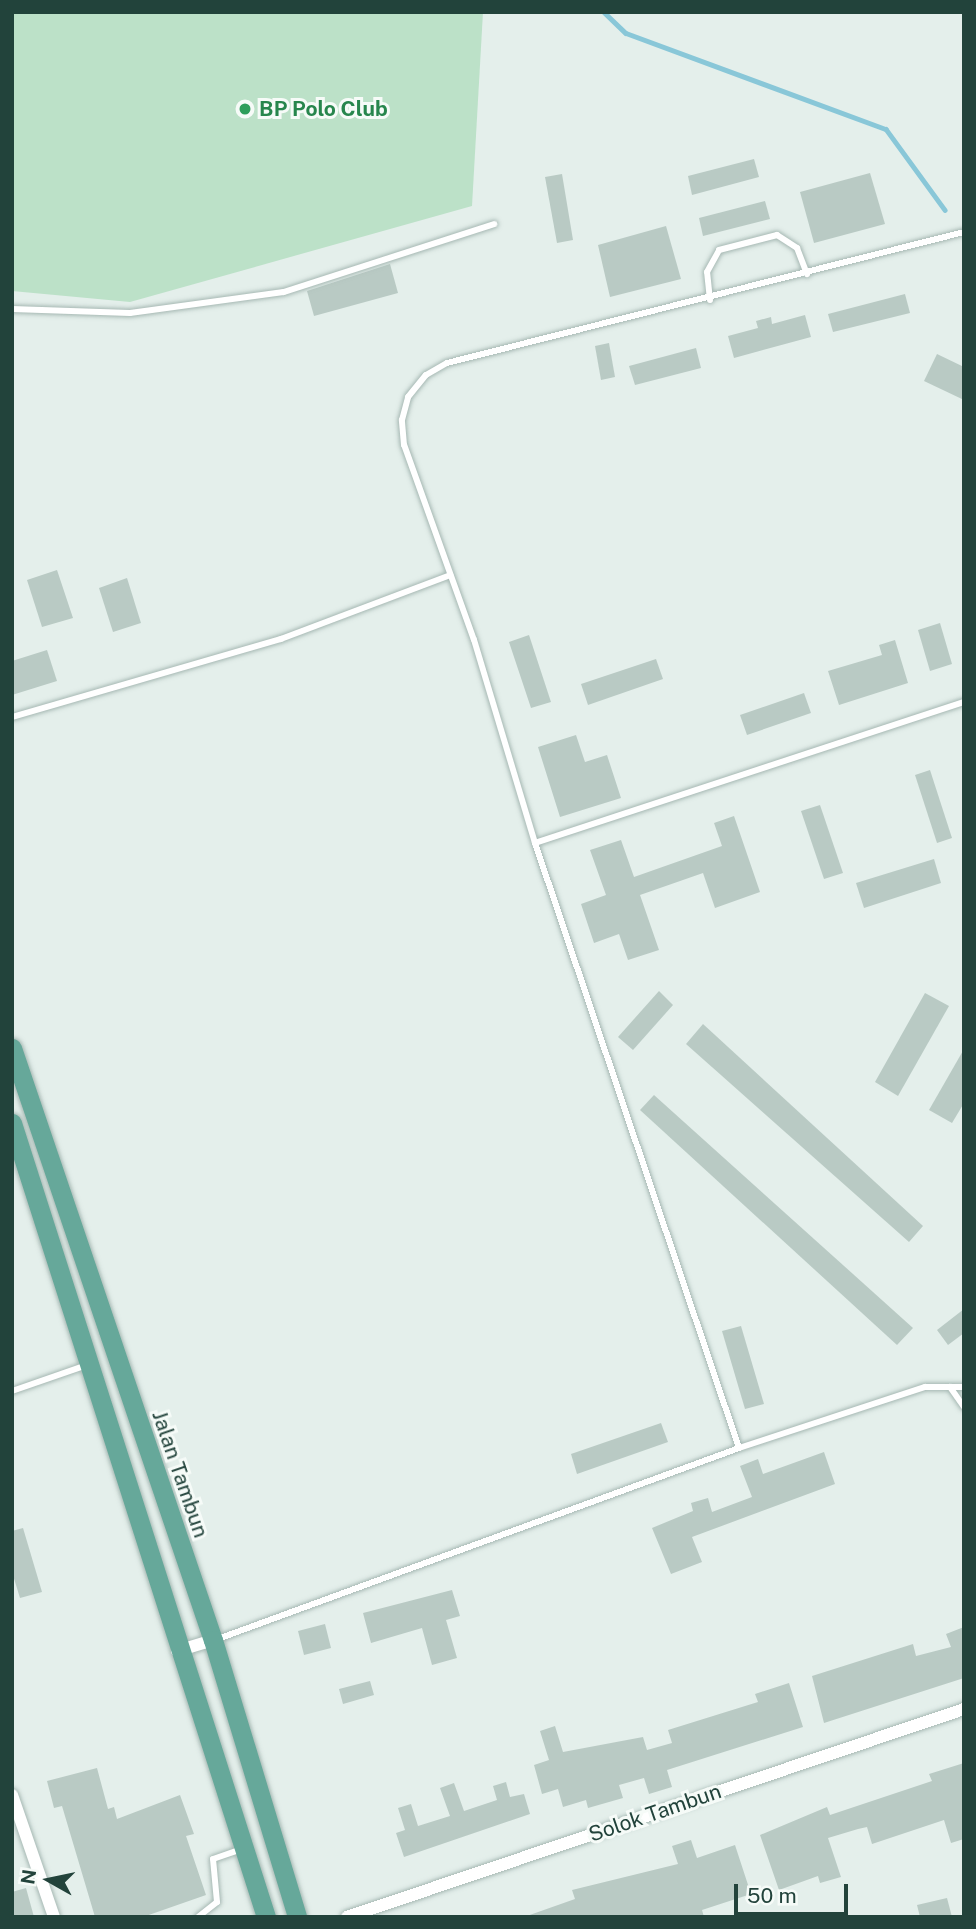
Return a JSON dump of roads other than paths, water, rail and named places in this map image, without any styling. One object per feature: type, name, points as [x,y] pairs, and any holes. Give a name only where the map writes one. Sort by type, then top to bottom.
[{"type":"main road","name":"Jalan Tambun","points":[[12,1048],[213,1640],[297,1917]]},
{"type":"main road","points":[[12,1123],[92,1364],[177,1651],[266,1917]]},
{"type":"street","points":[[177,1651],[213,1640]]},
{"type":"street","name":"Solok Tambun","points":[[347,1917],[964,1709]]},
{"type":"street","points":[[12,1795],[54,1917]]},
{"type":"lane","points":[[12,309],[130,313],[284,292],[494,224]]},
{"type":"lane","points":[[739,1448],[535,843],[450,575],[404,445],[408,397],[426,375],[447,363],[710,300],[964,232]]},
{"type":"lane","points":[[710,300],[707,272],[719,250],[777,235],[797,248],[807,274]]},
{"type":"lane","points":[[12,717],[281,639],[450,575]]},
{"type":"lane","points":[[535,843],[964,702]]},
{"type":"lane","points":[[12,1391],[92,1364]]},
{"type":"lane","points":[[213,1640],[739,1448],[925,1387],[964,1387]]},
{"type":"lane","points":[[950,1387],[964,1407]]},
{"type":"lane","points":[[198,1917],[217,1902],[213,1859],[243,1849]]},
{"type":"waterway","points":[[604,12],[626,33],[886,129],[945,210]]},
{"type":"place","name":"BP Polo Club","points":[[245,109]]}]
